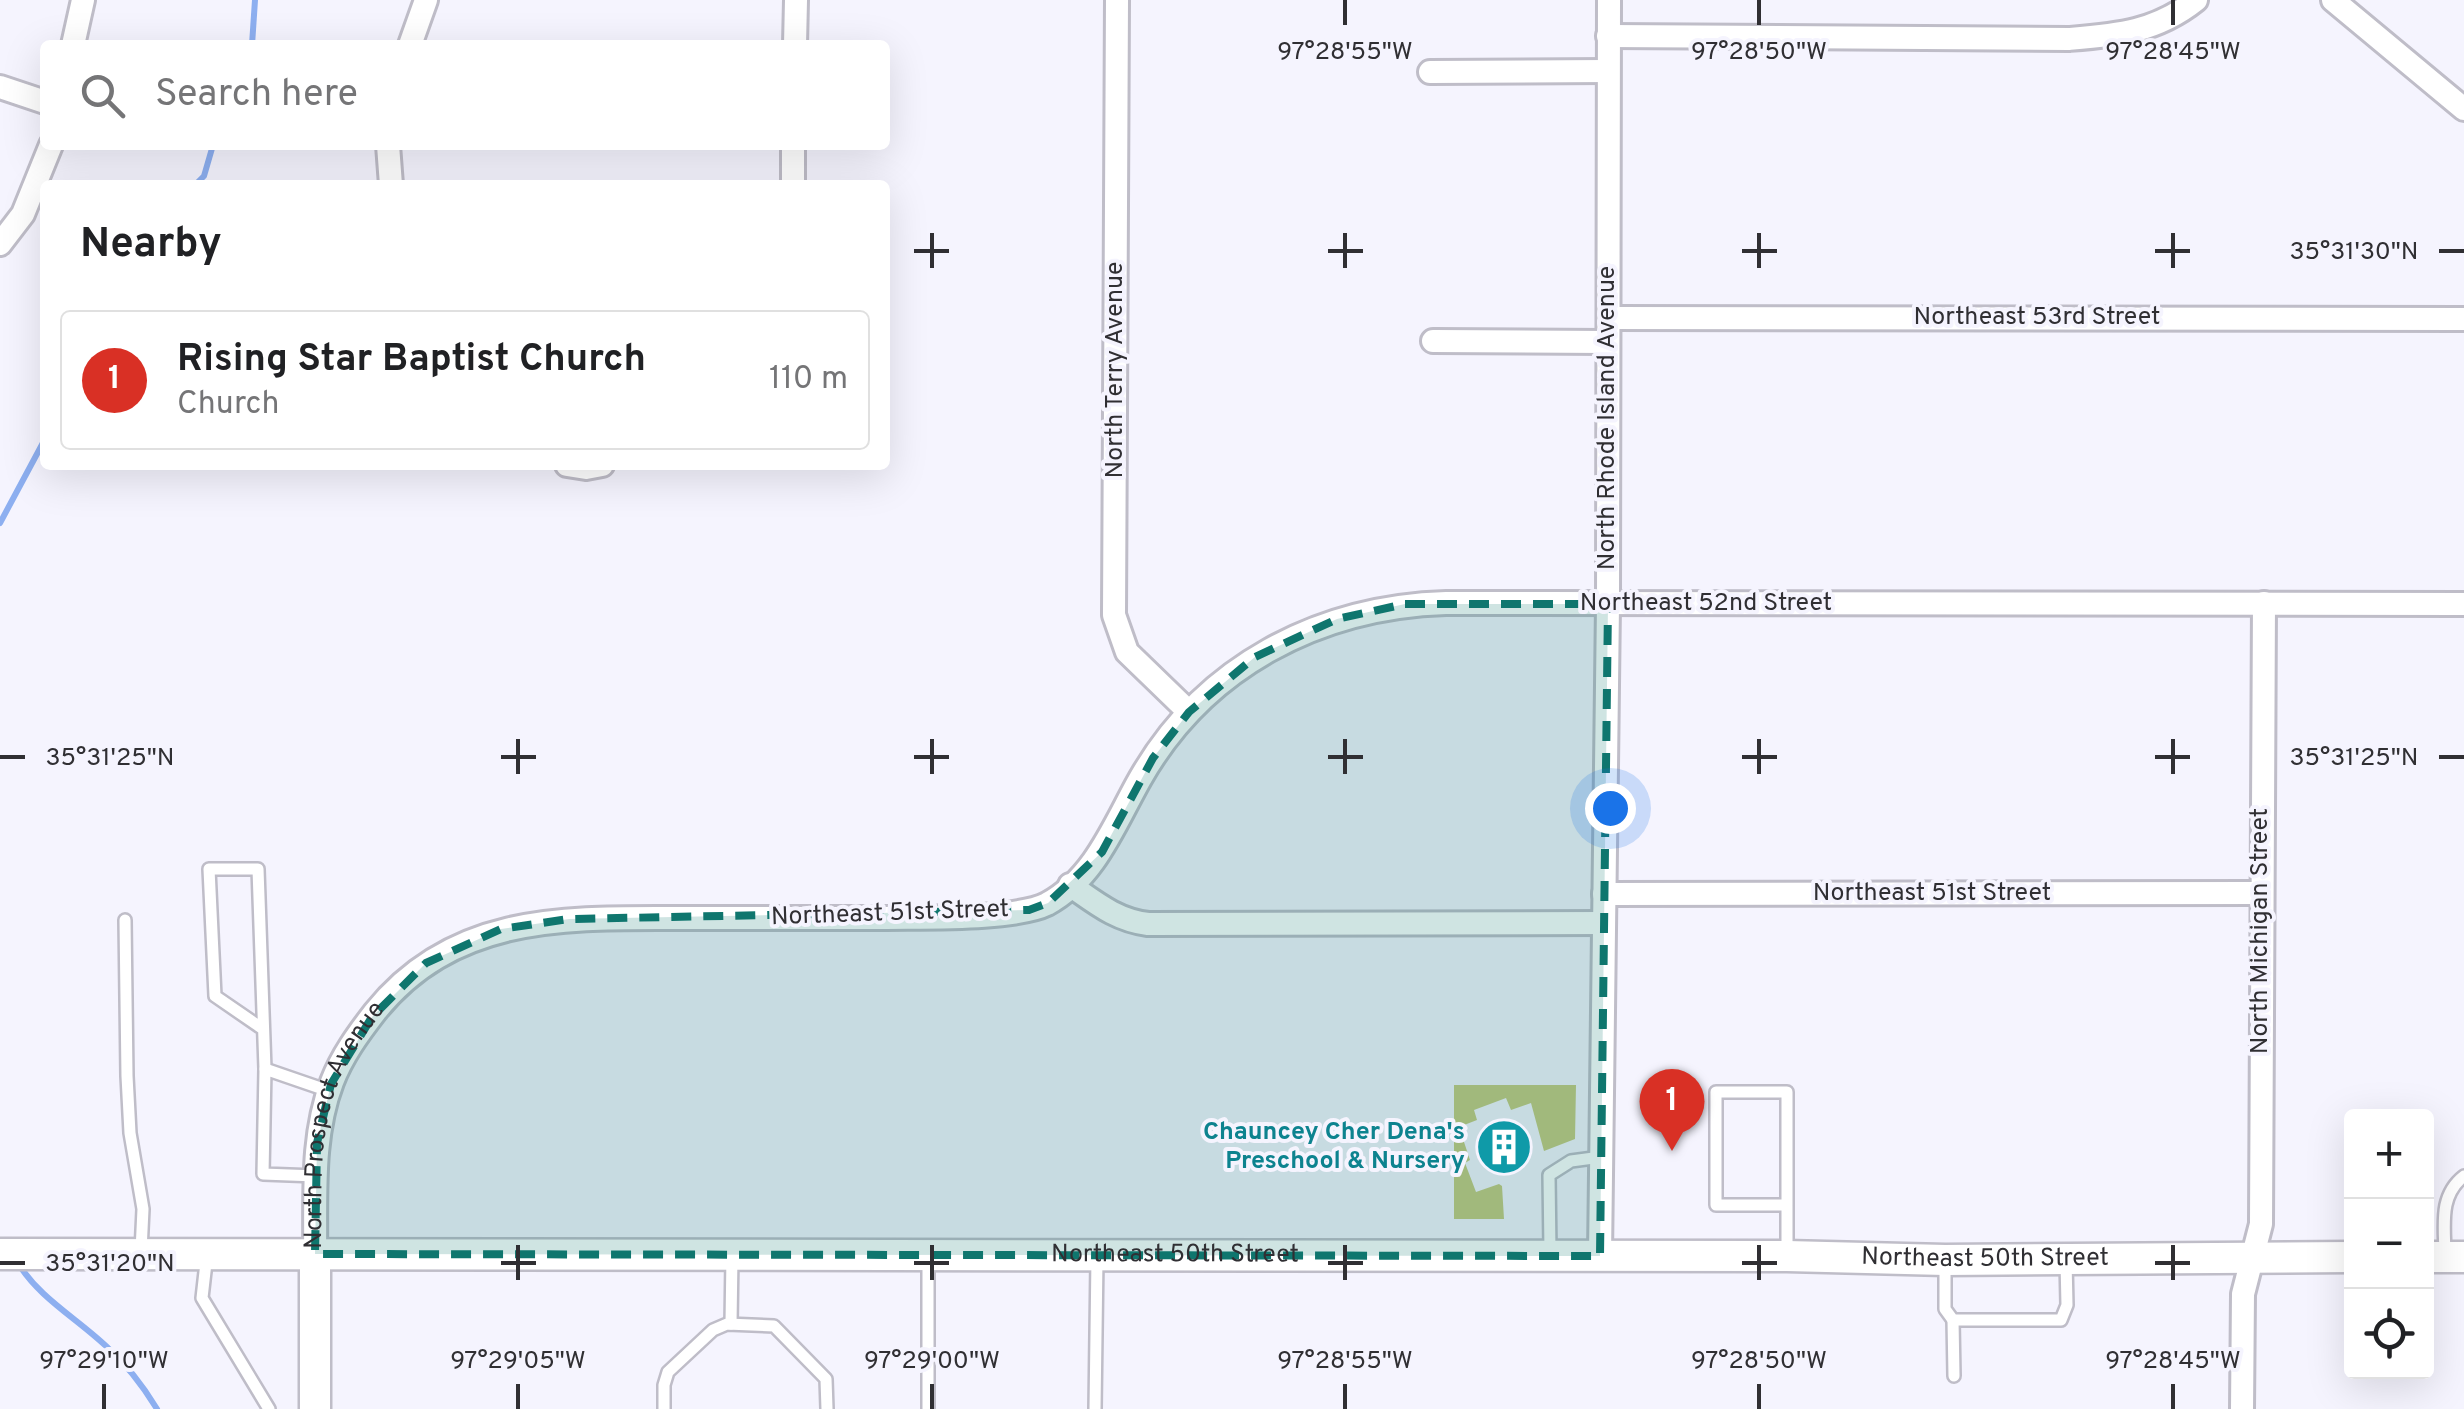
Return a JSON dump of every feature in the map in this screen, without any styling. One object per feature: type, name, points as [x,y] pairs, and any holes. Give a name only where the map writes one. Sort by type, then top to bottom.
[{"type":"street","points":[[75,40],[82,0]]},
{"type":"street","points":[[412,40],[426,0]]},
{"type":"street","points":[[795,40],[796,0]]},
{"type":"street","name":"North Terry Avenue","points":[[1118,0],[1114,615],[1127,652],[1189,712]]},
{"type":"street","name":"North Rhode Island Avenue","points":[[1600,1256],[1608,604],[1608,0]]},
{"type":"street","points":[[1608,36],[2069,40],[2130,34],[2182,12],[2196,0]]},
{"type":"street","points":[[2333,0],[2464,109]]},
{"type":"street","points":[[1430,72],[1608,71]]},
{"type":"street","points":[[0,86],[40,100]]},
{"type":"street","points":[[0,244],[23,214],[49,150]]},
{"type":"street","points":[[388,150],[391,180]]},
{"type":"street","points":[[793,150],[793,180]]},
{"type":"street","name":"Northeast 53rd Street","points":[[1609,318],[2464,319]]},
{"type":"street","points":[[1434,341],[1606,342]]},
{"type":"street","name":"Northeast 52nd Street","points":[[1070,885],[1102,852],[1143,773],[1189,712],[1255,656],[1297,634],[1372,610],[1446,603],[2464,604]]},
{"type":"street","name":"North Michigan Street","points":[[2242,1409],[2243,1294],[2260,1224],[2264,604]]},
{"type":"street","points":[[1070,885],[1113,915],[1148,924],[1604,922]]},
{"type":"street","name":"Northeast 51st Street","points":[[460,945],[501,930],[568,918],[950,918],[1029,910],[1048,903],[1070,885]]},
{"type":"street","name":"Northeast 51st Street","points":[[1604,894],[2260,893]]},
{"type":"street","name":"North Prospect Avenue","points":[[315,1409],[318,1143],[330,1091],[347,1050],[394,988],[426,963],[460,945]]},
{"type":"street","name":"Northeast 50th Street","points":[[0,1254],[1787,1256],[1944,1260],[2344,1257]]},
{"type":"lane","points":[[263,1028],[215,996],[209,869],[258,869],[265,1069],[263,1174],[317,1176]]},
{"type":"lane","points":[[125,920],[130,1134],[143,1209],[140,1255]]},
{"type":"lane","points":[[265,1069],[330,1091]]},
{"type":"lane","points":[[1787,1205],[1716,1205],[1716,1092],[1787,1092],[1787,1205],[1787,1256]]},
{"type":"lane","points":[[1550,1256],[1549,1176],[1571,1161],[1602,1157]]},
{"type":"lane","points":[[2445,1257],[2445,1204],[2461,1181]]},
{"type":"lane","points":[[207,1254],[202,1298],[269,1409]]},
{"type":"lane","points":[[732,1256],[732,1324]]},
{"type":"lane","points":[[928,1256],[928,1409]]},
{"type":"lane","points":[[1095,1409],[1097,1256]]},
{"type":"lane","points":[[1953,1320],[2061,1320],[2067,1305],[2066,1258]]},
{"type":"lane","points":[[1944,1260],[1945,1309],[1953,1320],[1954,1376]]},
{"type":"lane","points":[[664,1409],[668,1372],[713,1330],[732,1324],[766,1325],[780,1330],[826,1379],[827,1409]]},
{"type":"highlighted area","points":[[1405,604],[1608,604],[1600,1256],[315,1254],[317,1143],[331,1084],[372,1017],[426,963],[501,929],[569,919],[1029,910],[1048,903],[1102,852],[1153,758],[1189,712],[1255,657],[1337,619]]},
{"type":"green space","points":[[1454,1085],[1576,1085],[1575,1139],[1544,1151],[1531,1103],[1511,1110],[1506,1098],[1474,1110],[1477,1120],[1459,1127],[1470,1160],[1465,1163],[1476,1192],[1502,1186],[1504,1219],[1454,1219]]},
{"type":"waterway","points":[[252,40],[255,0]]},
{"type":"waterway","points":[[200,180],[212,150]]},
{"type":"waterway","points":[[0,523],[40,448]]},
{"type":"waterway","points":[[18,1263],[48,1298],[122,1362],[157,1409]]},
{"type":"place","name":"Chauncey Cher Dena's Preschool & Nursery","points":[[1504,1147]]},
{"type":"place","name":"Rising Star Baptist Church","points":[[1672,1151]]}]
